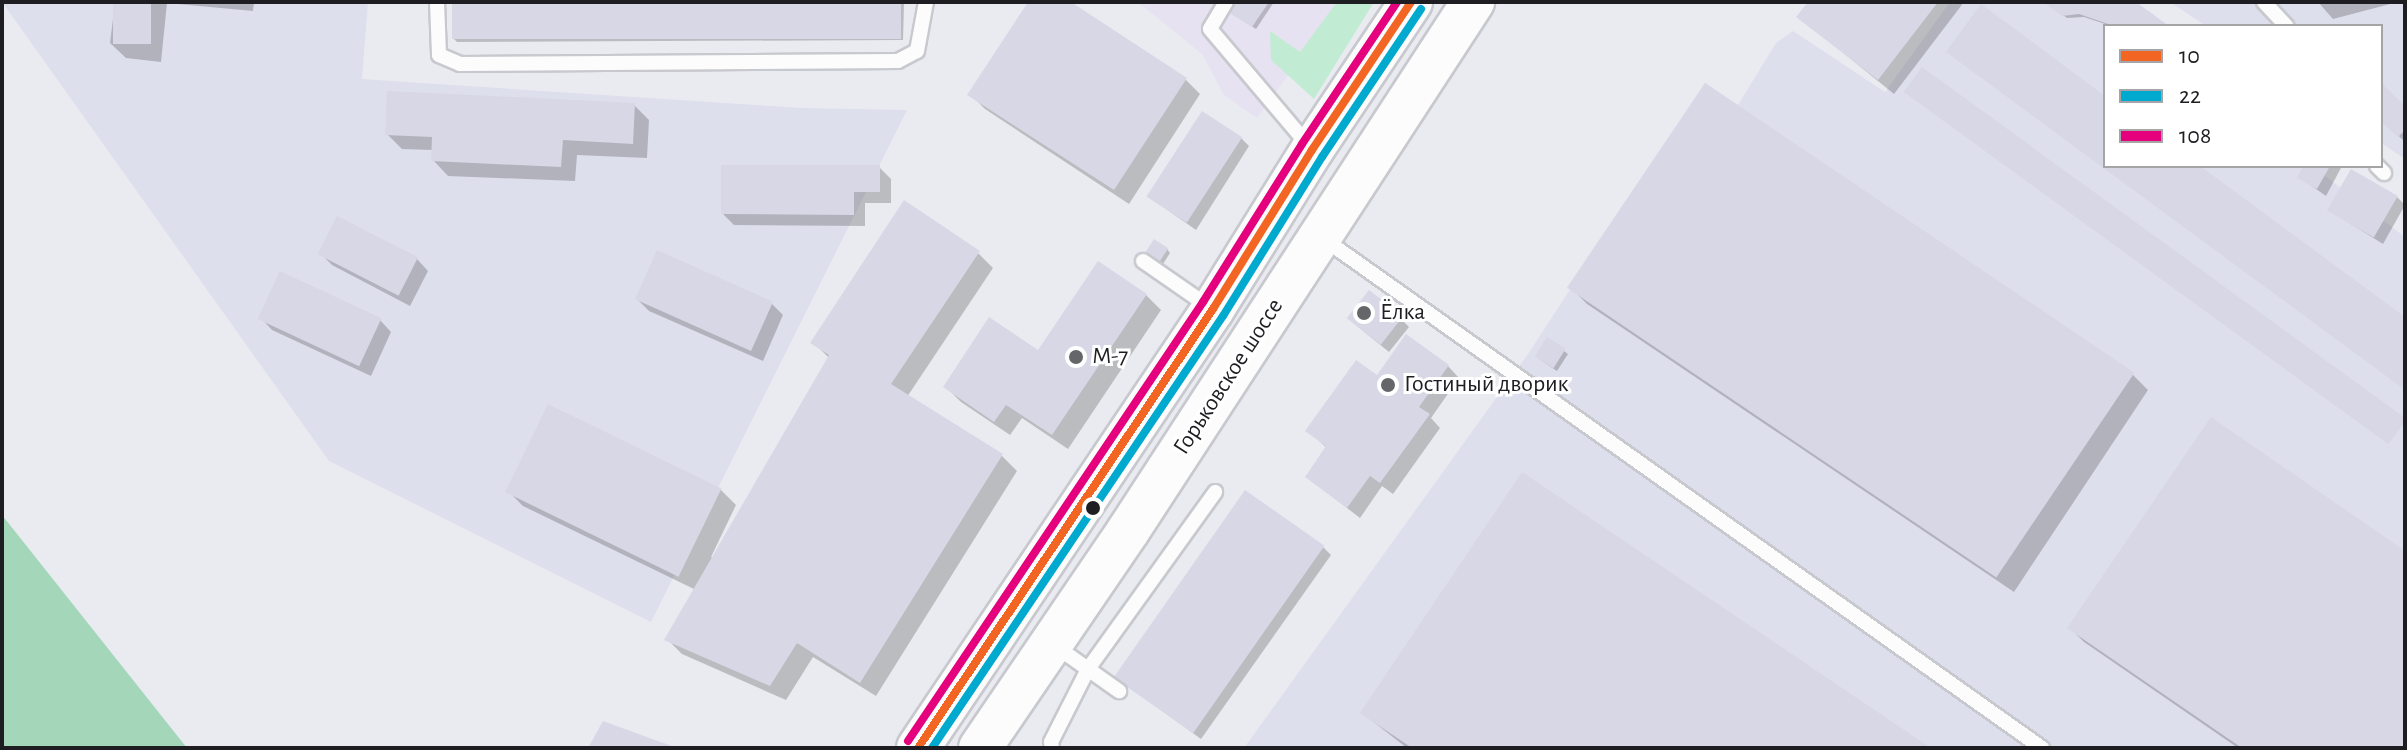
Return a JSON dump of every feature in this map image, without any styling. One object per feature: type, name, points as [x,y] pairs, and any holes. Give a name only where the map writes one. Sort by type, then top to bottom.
[{"type":"main road","points":[[918,748],[1213,309],[1312,150],[1411,2]]},
{"type":"main road","name":"Горьковское шоссе","points":[[980,748],[1321,237],[1473,2]]},
{"type":"lane","points":[[437,2],[439,55],[460,64],[898,61],[917,51],[926,2]]},
{"type":"lane","points":[[1226,2],[1210,29],[1312,150]]},
{"type":"lane","points":[[2264,2],[2284,24]]},
{"type":"lane","points":[[1321,237],[2042,748]]},
{"type":"lane","points":[[1143,261],[1213,309]]},
{"type":"lane","points":[[1052,748],[1051,742],[1088,669],[1215,492]]},
{"type":"lane","points":[[1052,643],[1119,691]]},
{"type":"shaded area","points":[[2,2],[368,2],[362,79],[801,108],[907,110],[651,622],[329,461]]},
{"type":"shaded area","points":[[1138,2],[1341,2],[1257,118],[1224,95],[1202,54]]},
{"type":"shaded area","points":[[1950,2],[2096,2],[2125,24],[2103,24],[2103,168],[2315,168],[2405,237],[2405,748],[1244,748],[1528,354],[1705,83],[1738,105],[1776,43],[1793,31],[1885,92]]},
{"type":"shaded area","points":[[2170,2],[2405,2],[2405,159],[2383,144],[2383,24],[2203,24]]},
{"type":"green space","points":[[1337,2],[1374,2],[1314,99],[1271,60],[1270,31],[1300,52]]},
{"type":"green space","points":[[2,515],[187,748],[2,748]]},
{"type":"building","points":[[113,2],[151,2],[151,44],[113,44]]},
{"type":"building","points":[[452,2],[901,2],[901,39],[452,39]]},
{"type":"building","points":[[1028,2],[1071,2],[1187,78],[1114,190],[967,95]]},
{"type":"building","points":[[1212,2],[1269,2],[1252,27]]},
{"type":"building","points":[[1808,2],[1938,2],[1878,80],[1796,17]]},
{"type":"building","points":[[2043,2],[2136,2],[2166,24],[2108,24],[2079,14],[2062,16]]},
{"type":"building","points":[[1981,4],[2103,95],[2103,168],[1946,52]]},
{"type":"building","points":[[1922,67],[2405,418],[2388,444],[1904,92]]},
{"type":"building","points":[[1705,83],[2134,373],[1996,577],[1567,288]]},
{"type":"building","points":[[2383,85],[2405,106],[2405,130],[2398,137],[2383,124]]},
{"type":"building","points":[[387,91],[635,103],[633,144],[563,140],[561,167],[431,161],[432,137],[385,135]]},
{"type":"building","points":[[1202,111],[1242,137],[1187,223],[1146,197]]},
{"type":"building","points":[[721,165],[880,165],[880,192],[854,192],[854,215],[721,214]]},
{"type":"building","points":[[2104,168],[2203,168],[2405,317],[2405,390]]},
{"type":"building","points":[[2302,168],[2329,168],[2317,189],[2297,178]]},
{"type":"building","points":[[2351,169],[2398,196],[2374,238],[2327,211]]},
{"type":"building","points":[[904,200],[980,251],[891,384],[1003,454],[860,683],[797,643],[770,686],[664,640],[829,355],[810,343]]},
{"type":"building","points":[[337,216],[418,257],[399,296],[317,254]]},
{"type":"building","points":[[1154,239],[1168,248],[1159,263],[1145,253]]},
{"type":"building","points":[[657,250],[773,302],[751,351],[635,299]]},
{"type":"building","points":[[1098,261],[1147,294],[1052,435],[1006,405],[994,422],[943,387],[989,317],[1038,350]]},
{"type":"building","points":[[280,271],[382,318],[359,366],[258,319]]},
{"type":"building","points":[[1369,290],[1403,316],[1381,345],[1347,318]]},
{"type":"building","points":[[1406,334],[1449,365],[1419,407],[1430,414],[1380,483],[1370,476],[1347,508],[1305,477],[1326,446],[1305,431],[1356,360],[1377,375]]},
{"type":"building","points":[[1547,337],[1566,349],[1553,368],[1535,357]]},
{"type":"building","points":[[548,404],[721,489],[679,577],[505,492]]},
{"type":"building","points":[[2211,417],[2405,551],[2405,748],[2242,748],[2067,628]]},
{"type":"building","points":[[1522,472],[1931,748],[1412,748],[1360,713]]},
{"type":"building","points":[[1245,490],[1324,546],[1193,733],[1114,678]]},
{"type":"building","points":[[603,721],[677,748],[588,748]]},
{"type":"transit line","name":"108","points":[[908,741],[1203,302],[1302,144],[1397,2]]},
{"type":"transit line","name":"10","points":[[918,748],[1213,309],[1312,150],[1411,2]]},
{"type":"transit line","name":"22","points":[[932,748],[1223,316],[1322,157],[1421,9]]},
{"type":"place","name":"Ёлка","points":[[1364,313]]},
{"type":"place","name":"М-7","points":[[1076,357]]},
{"type":"place","name":"Гостиный дворик","points":[[1388,385]]}]
